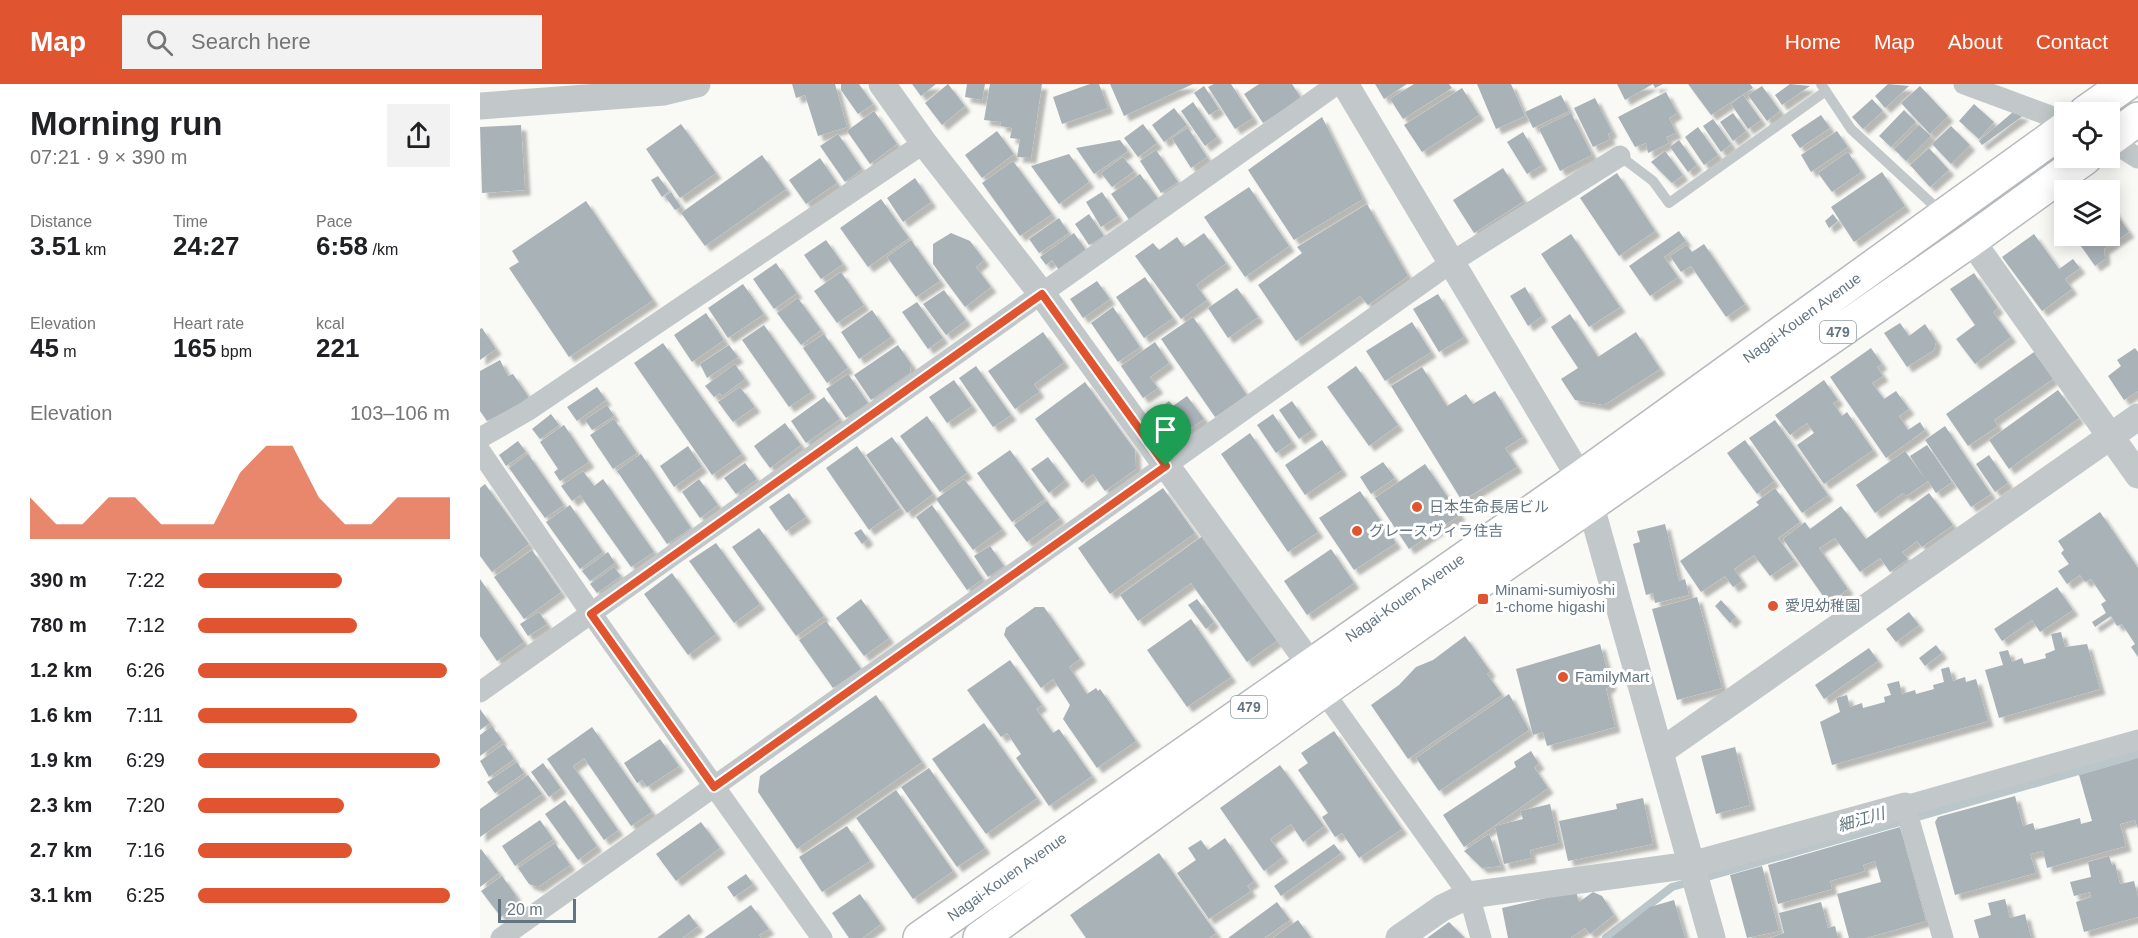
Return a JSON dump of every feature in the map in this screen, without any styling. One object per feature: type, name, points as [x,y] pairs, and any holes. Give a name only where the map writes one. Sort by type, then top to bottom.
[{"type":"highway","points":[[2100,102],[2126,84]]},
{"type":"highway","points":[[2120,132],[2138,119]]},
{"type":"highway","name":"Nagai-Kouen Avenue","points":[[1585,491],[1944,215],[2054,136]]},
{"type":"highway","name":"Nagai-Kouen Avenue","points":[[920,938],[1316,677],[1585,491],[1971,240],[2071,168]]},
{"type":"highway","name":"Nagai-Kouen Avenue","points":[[981,938],[1316,677]]},
{"type":"street","points":[[480,106],[664,92],[697,84]]},
{"type":"street","points":[[882,84],[924,143],[1042,294],[1469,895],[1481,938]]},
{"type":"street","points":[[480,692],[1337,84]]},
{"type":"street","points":[[1345,84],[1585,491],[1712,938]]},
{"type":"street","points":[[1965,84],[2054,117]]},
{"type":"street","points":[[480,438],[527,411],[924,143]]},
{"type":"street","points":[[2120,147],[2138,158]]},
{"type":"street","points":[[501,938],[1452,262],[1620,156]]},
{"type":"street","points":[[1971,240],[2138,475]]},
{"type":"street","points":[[1660,752],[2138,417]]},
{"type":"street","points":[[480,451],[591,614],[822,938]]},
{"type":"street","points":[[1399,938],[1442,908],[1469,895],[1691,866],[2138,740]]},
{"type":"street","points":[[1905,806],[1942,938]]},
{"type":"lane","points":[[1620,156],[1653,181],[1669,203],[1823,88],[1851,129],[1944,215]]},
{"type":"building","points":[[792,84],[835,84],[847,127],[818,136],[805,95],[796,98]]},
{"type":"building","points":[[841,84],[859,84],[873,104],[858,114],[841,90]]},
{"type":"building","points":[[912,84],[936,84],[921,96]]},
{"type":"building","points":[[948,84],[965,106],[942,125],[925,103]]},
{"type":"building","points":[[967,84],[985,84],[982,100],[965,97]]},
{"type":"building","points":[[990,84],[1042,84],[1031,158],[1017,157],[1020,139],[1010,138],[1012,128],[1000,126],[1001,122],[984,120]]},
{"type":"building","points":[[1090,84],[1099,84],[1108,108],[1062,124],[1053,97]]},
{"type":"building","points":[[1110,84],[1193,84],[1124,116]]},
{"type":"building","points":[[1214,84],[1231,84],[1253,118],[1235,129],[1208,87]]},
{"type":"building","points":[[1259,84],[1292,84],[1301,98],[1263,123],[1244,94]]},
{"type":"building","points":[[1375,84],[1407,84],[1384,99]]},
{"type":"building","points":[[1414,84],[1449,84],[1452,88],[1403,119],[1390,99]]},
{"type":"building","points":[[1477,84],[1511,84],[1525,116],[1496,129]]},
{"type":"building","points":[[1617,84],[1653,84],[1625,100]]},
{"type":"building","points":[[1688,84],[1750,84],[1753,88],[1711,115]]},
{"type":"building","points":[[1790,84],[1810,86],[1782,105],[1775,95]]},
{"type":"building","points":[[1888,84],[1909,86],[1885,108],[1875,96]]},
{"type":"building","points":[[1204,86],[1219,109],[1209,115],[1194,93]]},
{"type":"building","points":[[1762,86],[1780,111],[1767,121],[1748,95]]},
{"type":"building","points":[[1920,86],[1948,116],[1930,134],[1901,103]]},
{"type":"building","points":[[1462,88],[1479,115],[1422,152],[1404,125]]},
{"type":"building","points":[[1666,92],[1677,113],[1669,118],[1676,133],[1666,137],[1669,143],[1648,153],[1646,143],[1635,147],[1618,117]]},
{"type":"building","points":[[1561,95],[1569,111],[1533,128],[1525,112]]},
{"type":"building","points":[[1743,95],[1761,120],[1748,129],[1731,104]]},
{"type":"building","points":[[1595,98],[1612,132],[1608,134],[1610,139],[1593,147],[1574,108]]},
{"type":"building","points":[[1872,99],[1883,111],[1863,129],[1852,117]]},
{"type":"building","points":[[1193,102],[1217,137],[1205,146],[1181,111]]},
{"type":"building","points":[[1974,104],[1994,122],[1979,139],[1959,121]]},
{"type":"building","points":[[1174,108],[1187,125],[1164,142],[1152,125]]},
{"type":"building","points":[[1904,110],[1916,122],[1891,147],[1879,136]]},
{"type":"building","points":[[874,111],[897,144],[870,164],[847,131]]},
{"type":"building","points":[[2013,112],[2024,115],[1982,145],[1979,141]]},
{"type":"building","points":[[1571,113],[1592,155],[1560,171],[1539,129]]},
{"type":"building","points":[[1733,113],[1746,131],[1733,141],[1720,122]]},
{"type":"building","points":[[1821,115],[1830,128],[1800,148],[1791,135]]},
{"type":"building","points":[[1322,117],[1363,199],[1294,240],[1248,170]]},
{"type":"building","points":[[1713,119],[1731,144],[1721,152],[1703,126]]},
{"type":"building","points":[[681,124],[716,173],[680,198],[646,149]]},
{"type":"building","points":[[1143,124],[1157,143],[1138,157],[1124,138]]},
{"type":"building","points":[[521,125],[525,190],[482,193],[480,127]]},
{"type":"building","points":[[1919,125],[1931,136],[1906,161],[1894,149]]},
{"type":"building","points":[[1951,126],[1970,145],[1951,164],[1932,144]]},
{"type":"building","points":[[1698,127],[1718,155],[1704,165],[1685,137]]},
{"type":"building","points":[[1188,128],[1207,157],[1191,168],[1172,138]]},
{"type":"building","points":[[997,131],[1014,154],[982,178],[965,155]]},
{"type":"building","points":[[1837,131],[1848,147],[1811,172],[1801,155]]},
{"type":"building","points":[[1523,132],[1542,165],[1527,174],[1507,142]]},
{"type":"building","points":[[838,134],[862,169],[845,182],[820,146]]},
{"type":"building","points":[[1120,140],[1128,151],[1094,174],[1076,148]]},
{"type":"building","points":[[1679,140],[1697,165],[1688,172],[1670,147]]},
{"type":"building","points":[[1929,148],[1949,170],[1930,187],[1910,165]]},
{"type":"building","points":[[1156,150],[1178,182],[1161,193],[1140,161]]},
{"type":"building","points":[[1665,151],[1683,175],[1672,183],[1651,162]]},
{"type":"building","points":[[1848,152],[1861,172],[1832,192],[1818,173]]},
{"type":"building","points":[[1069,154],[1089,182],[1059,204],[1031,166]]},
{"type":"building","points":[[762,155],[786,189],[705,246],[681,213]]},
{"type":"building","points":[[1123,157],[1134,171],[1112,187],[1101,173]]},
{"type":"building","points":[[820,158],[837,183],[806,204],[789,180]]},
{"type":"building","points":[[1013,161],[1052,214],[1020,236],[982,183]]},
{"type":"building","points":[[1503,168],[1524,201],[1474,233],[1453,200]]},
{"type":"building","points":[[1882,172],[1905,206],[1854,242],[1831,207]]},
{"type":"building","points":[[1617,173],[1655,231],[1619,256],[1580,198]]},
{"type":"building","points":[[1140,174],[1159,200],[1130,221],[1111,194]]},
{"type":"building","points":[[658,176],[669,191],[662,197],[651,180]]},
{"type":"building","points":[[915,178],[931,202],[903,222],[887,198]]},
{"type":"building","points":[[1249,187],[1289,246],[1245,277],[1204,217]]},
{"type":"building","points":[[671,192],[681,207],[675,210],[665,196]]},
{"type":"building","points":[[1102,192],[1118,216],[1101,227],[1086,202]]},
{"type":"building","points":[[881,199],[909,238],[868,267],[840,228]]},
{"type":"building","points":[[586,201],[653,300],[569,357],[509,268],[519,262],[512,251]]},
{"type":"building","points":[[1367,204],[1408,276],[1368,305],[1360,296],[1296,341],[1258,285],[1302,253],[1297,247]]},
{"type":"building","points":[[1089,214],[1104,236],[1089,245],[1075,224]]},
{"type":"building","points":[[1833,214],[1838,221],[1829,228],[1825,221]]},
{"type":"building","points":[[1059,218],[1069,233],[1039,253],[1029,239]]},
{"type":"building","points":[[2120,219],[2129,232],[2120,238]]},
{"type":"building","points":[[1679,231],[1686,241],[1664,257],[1678,277],[1650,296],[1629,266]]},
{"type":"building","points":[[951,233],[970,241],[984,260],[976,267],[991,287],[965,307],[933,264],[933,244]]},
{"type":"building","points":[[1074,233],[1086,250],[1059,270],[1052,260],[1046,265],[1040,257]]},
{"type":"building","points":[[1204,233],[1226,263],[1196,285],[1207,300],[1181,319],[1135,256],[1153,243],[1159,250],[1177,237],[1184,247]]},
{"type":"building","points":[[1571,234],[1620,307],[1589,327],[1541,254]]},
{"type":"building","points":[[2034,234],[2059,269],[2073,259],[2080,268],[2065,279],[2072,289],[2042,311],[2002,257]]},
{"type":"building","points":[[826,240],[843,264],[821,279],[804,255]]},
{"type":"building","points":[[911,240],[940,281],[916,297],[887,257]]},
{"type":"building","points":[[1704,244],[1745,304],[1726,317],[1691,266],[1681,272],[1670,256],[1687,245],[1692,252]]},
{"type":"building","points":[[2081,246],[2108,246],[2104,249],[2105,259],[2095,266]]},
{"type":"building","points":[[776,263],[797,293],[774,309],[753,279]]},
{"type":"building","points":[[841,272],[864,305],[837,323],[814,291]]},
{"type":"building","points":[[1974,273],[1998,308],[1993,312],[2011,337],[1975,364],[1956,339],[1975,325],[1950,289]]},
{"type":"building","points":[[1145,277],[1173,318],[1144,338],[1116,297]]},
{"type":"building","points":[[1097,281],[1110,299],[1083,318],[1070,299]]},
{"type":"building","points":[[743,284],[764,314],[728,338],[708,308]]},
{"type":"building","points":[[1525,287],[1542,316],[1528,326],[1510,296]]},
{"type":"building","points":[[1237,288],[1258,317],[1228,338],[1208,308]]},
{"type":"building","points":[[944,290],[966,320],[946,335],[923,304]]},
{"type":"building","points":[[1438,294],[1464,337],[1439,352],[1413,309]]},
{"type":"building","points":[[798,298],[821,330],[801,345],[777,313]]},
{"type":"building","points":[[917,302],[943,338],[928,349],[902,312]]},
{"type":"building","points":[[1113,307],[1140,347],[1118,362],[1091,323]]},
{"type":"building","points":[[872,310],[891,337],[859,359],[841,332]]},
{"type":"building","points":[[706,313],[724,340],[692,362],[674,335]]},
{"type":"building","points":[[1570,314],[1598,357],[1636,332],[1660,369],[1604,405],[1575,400],[1561,379],[1578,368],[1551,327]]},
{"type":"building","points":[[1193,317],[1247,395],[1215,417],[1161,339]]},
{"type":"building","points":[[1412,322],[1431,352],[1385,381],[1366,351]]},
{"type":"building","points":[[1900,323],[1909,336],[1925,324],[1936,341],[1934,350],[1907,367],[1884,333]]},
{"type":"building","points":[[764,325],[811,392],[789,407],[742,340]]},
{"type":"building","points":[[482,328],[496,349],[480,360],[480,329]]},
{"type":"building","points":[[1043,332],[1064,362],[1034,384],[1039,392],[1015,409],[988,371]]},
{"type":"building","points":[[824,334],[848,368],[827,383],[803,348]]},
{"type":"building","points":[[1155,342],[1169,363],[1150,377],[1158,388],[1143,398],[1121,366]]},
{"type":"building","points":[[663,343],[742,454],[712,475],[634,363]]},
{"type":"building","points":[[729,345],[738,357],[707,378],[700,364]]},
{"type":"building","points":[[898,345],[911,364],[910,373],[871,400],[854,375]]},
{"type":"building","points":[[1871,348],[1882,364],[1877,367],[1883,376],[1872,383],[1884,399],[1896,391],[1909,409],[1899,416],[1908,430],[1920,422],[1925,430],[1886,458],[1830,377]]},
{"type":"building","points":[[2135,348],[2138,352],[2138,391],[2124,400],[2108,376],[2121,366],[2117,360]]},
{"type":"building","points":[[2034,352],[2053,379],[1994,420],[1998,426],[1968,446],[1946,414]]},
{"type":"building","points":[[500,360],[508,376],[513,374],[530,399],[487,421],[480,411],[480,371]]},
{"type":"building","points":[[735,364],[745,379],[722,396],[720,393],[714,397],[705,386]]},
{"type":"building","points":[[976,366],[1011,415],[993,427],[959,378]]},
{"type":"building","points":[[1356,366],[1398,425],[1369,446],[1327,387]]},
{"type":"building","points":[[1422,367],[1447,406],[1466,394],[1473,404],[1495,391],[1523,437],[1505,448],[1517,467],[1462,501],[1391,386]]},
{"type":"building","points":[[848,374],[868,403],[846,418],[826,389]]},
{"type":"building","points":[[954,380],[972,406],[947,423],[929,397]]},
{"type":"building","points":[[1824,380],[1838,400],[1833,403],[1842,416],[1847,412],[1873,450],[1824,484],[1797,445],[1814,433],[1807,423],[1790,435],[1775,415]]},
{"type":"building","points":[[1085,382],[1135,450],[1136,469],[1105,491],[1093,474],[1082,483],[1035,419]]},
{"type":"building","points":[[597,387],[606,400],[577,421],[567,407]]},
{"type":"building","points":[[740,387],[755,407],[733,422],[718,402]]},
{"type":"building","points":[[2058,390],[2079,418],[2009,469],[1989,440]]},
{"type":"building","points":[[1187,396],[1204,419],[1170,443],[1150,415],[1169,401],[1173,406]]},
{"type":"building","points":[[824,397],[840,419],[806,443],[791,421]]},
{"type":"building","points":[[1292,401],[1312,430],[1299,439],[1279,410]]},
{"type":"building","points":[[607,405],[614,416],[592,430],[585,420]]},
{"type":"building","points":[[551,414],[559,425],[540,439],[532,429]]},
{"type":"building","points":[[1273,414],[1292,442],[1276,453],[1257,425]]},
{"type":"building","points":[[927,416],[967,473],[940,492],[900,436]]},
{"type":"building","points":[[614,419],[637,453],[613,469],[590,435]]},
{"type":"building","points":[[1775,420],[1828,495],[1802,513],[1749,438]]},
{"type":"building","points":[[785,423],[801,445],[770,468],[754,446]]},
{"type":"building","points":[[564,425],[589,462],[560,481],[554,472],[558,469],[540,442]]},
{"type":"building","points":[[1945,426],[1991,494],[1971,507],[1925,440]]},
{"type":"building","points":[[1250,433],[1318,532],[1288,552],[1221,454]]},
{"type":"building","points":[[892,437],[933,494],[907,513],[866,455]]},
{"type":"building","points":[[1322,440],[1342,470],[1305,495],[1285,465]]},
{"type":"building","points":[[1745,440],[1774,481],[1757,494],[1727,453]]},
{"type":"building","points":[[518,441],[526,452],[506,466],[499,455]]},
{"type":"building","points":[[1927,445],[1952,482],[1936,493],[1928,481],[1906,496],[1903,493],[1875,513],[1856,485],[1905,451],[1926,480],[1910,456]]},
{"type":"building","points":[[688,446],[702,467],[674,487],[660,466]]},
{"type":"building","points":[[857,446],[900,508],[869,530],[826,468]]},
{"type":"building","points":[[1010,450],[1045,499],[1012,522],[977,473]]},
{"type":"building","points":[[528,454],[564,505],[545,518],[509,468]]},
{"type":"building","points":[[641,454],[691,528],[667,544],[617,471]]},
{"type":"building","points":[[1989,455],[2008,483],[1995,492],[1976,464]]},
{"type":"building","points":[[1048,457],[1065,480],[1049,493],[1031,469]]},
{"type":"building","points":[[1383,462],[1395,478],[1371,494],[1360,477]]},
{"type":"building","points":[[745,463],[757,479],[736,494],[724,478]]},
{"type":"building","name":"日本生命長居ビル","points":[[1425,464],[1460,515],[1409,549],[1375,498]]},
{"type":"building","points":[[583,471],[594,486],[603,479],[654,552],[631,567],[580,495],[572,501],[561,486]]},
{"type":"building","points":[[699,479],[718,505],[700,518],[682,492]]},
{"type":"building","points":[[964,479],[1002,529],[973,550],[936,499]]},
{"type":"building","points":[[485,484],[529,544],[492,572],[480,556],[480,488]]},
{"type":"building","points":[[1163,488],[1195,533],[1110,594],[1078,548]]},
{"type":"building","points":[[1775,488],[1800,522],[1778,538],[1794,560],[1770,576],[1754,555],[1734,569],[1742,581],[1733,587],[1725,576],[1701,592],[1680,561],[1759,505],[1756,502]]},
{"type":"building","name":"グレースヴィラ住吉","points":[[1360,491],[1396,543],[1354,570],[1319,518]]},
{"type":"building","points":[[789,493],[806,517],[786,531],[769,507]]},
{"type":"building","points":[[1929,493],[1953,525],[1922,547],[1917,541],[1902,552],[1908,559],[1890,572],[1880,558],[1860,572],[1835,538],[1819,548],[1848,589],[1828,603],[1783,539],[1805,522],[1810,529],[1841,506],[1866,539]]},
{"type":"building","points":[[1047,501],[1060,518],[1027,542],[1014,525]]},
{"type":"building","points":[[570,505],[603,552],[580,569],[546,522]]},
{"type":"building","points":[[932,505],[983,579],[967,590],[916,517]]},
{"type":"building","points":[[2100,512],[2138,568],[2138,657],[2131,647],[2135,644],[2122,624],[2117,626],[2111,616],[2095,627],[2092,622],[2106,613],[2101,604],[2106,601],[2091,579],[2085,582],[2080,575],[2067,584],[2058,571],[2069,564],[2061,553],[2064,550],[2058,541]]},
{"type":"building","points":[[1665,524],[1679,581],[1685,579],[1689,595],[1655,603],[1653,593],[1646,595],[1633,544],[1640,542],[1637,531]]},
{"type":"building","points":[[759,528],[824,616],[796,636],[732,547]]},
{"type":"building","points":[[861,529],[868,539],[862,544],[854,533]]},
{"type":"building","points":[[1204,535],[1278,640],[1247,662],[1191,583],[1138,621],[1120,595]]},
{"type":"building","points":[[716,543],[760,604],[734,623],[689,561]]},
{"type":"building","points":[[990,546],[1004,566],[988,577],[974,556]]},
{"type":"building","points":[[1331,549],[1354,583],[1307,615],[1284,581]]},
{"type":"building","points":[[532,550],[561,592],[524,619],[494,577]]},
{"type":"building","points":[[608,552],[615,563],[590,581],[582,571]]},
{"type":"building","points":[[614,567],[621,576],[597,593],[590,584]]},
{"type":"building","points":[[672,573],[716,634],[688,655],[644,594]]},
{"type":"building","points":[[480,579],[524,642],[497,661],[480,636]]},
{"type":"building","points":[[2057,587],[2073,610],[2040,632],[2032,620],[2002,641],[1994,629]]},
{"type":"building","points":[[1697,597],[1722,688],[1677,700],[1652,609]]},
{"type":"building","points":[[861,599],[889,638],[864,656],[836,618]]},
{"type":"building","points":[[1197,599],[1214,622],[1206,629],[1188,605]]},
{"type":"building","points":[[1721,600],[1736,617],[1730,623],[1715,606]]},
{"type":"building","points":[[1035,607],[1044,607],[1080,659],[1069,667],[1087,694],[1096,688],[1098,691],[1100,689],[1136,741],[1097,768],[1063,719],[1070,705],[1053,679],[1041,688],[1004,635],[1006,628]]},
{"type":"building","points":[[539,612],[547,624],[528,636],[520,624]]},
{"type":"building","points":[[1909,612],[1919,625],[1896,642],[1886,629]]},
{"type":"building","points":[[1191,619],[1231,677],[1187,707],[1147,650]]},
{"type":"building","points":[[826,621],[861,669],[833,688],[799,640]]},
{"type":"building","points":[[2061,632],[2065,647],[2087,644],[2100,689],[1999,718],[1985,670],[2003,665],[1999,652],[2008,650],[2012,662],[2022,658],[2024,664],[2046,658],[2045,654],[2055,650],[2051,634]]},
{"type":"building","points":[[1465,636],[1490,671],[1487,674],[1502,695],[1408,759],[1371,705],[1399,685],[1416,667],[1433,660]]},
{"type":"building","points":[[1600,644],[1611,685],[1606,689],[1615,727],[1547,746],[1543,732],[1533,735],[1516,669]]},
{"type":"building","points":[[1936,645],[1942,653],[1925,666],[1919,658]]},
{"type":"building","points":[[1869,648],[1878,661],[1824,699],[1815,685]]},
{"type":"building","points":[[1010,660],[1042,705],[1036,709],[1053,733],[1059,729],[1092,776],[1049,806],[1016,758],[1021,754],[1007,733],[1001,737],[967,690]]},
{"type":"building","points":[[1949,667],[1953,681],[1965,677],[1966,682],[1976,679],[1988,721],[1832,765],[1820,722],[1840,712],[1836,698],[1847,695],[1850,707],[1862,703],[1863,708],[1885,702],[1884,697],[1891,695],[1887,684],[1899,681],[1902,694],[1915,690],[1916,694],[1934,689],[1933,685],[1944,682],[1941,669]]},
{"type":"building","points":[[1509,694],[1529,730],[1439,791],[1416,758]]},
{"type":"building","points":[[876,695],[922,762],[797,849],[758,792],[760,776]]},
{"type":"building","points":[[480,709],[490,723],[480,730]]},
{"type":"building","points":[[984,723],[1037,798],[986,834],[932,759]]},
{"type":"building","points":[[492,726],[502,740],[480,756],[480,735]]},
{"type":"building","points":[[592,727],[652,812],[631,826],[584,758],[573,766],[618,830],[604,840],[547,759]]},
{"type":"building","points":[[1334,731],[1402,829],[1359,858],[1342,833],[1335,837],[1322,817],[1328,813],[1298,770],[1308,763],[1301,753]]},
{"type":"building","points":[[660,739],[679,766],[647,787],[642,780],[637,783],[624,763]]},
{"type":"building","points":[[504,744],[514,759],[489,777],[480,761]]},
{"type":"building","points":[[1735,747],[1750,805],[1716,814],[1701,756]]},
{"type":"building","points":[[1531,751],[1539,764],[1534,767],[1548,788],[1464,847],[1443,815],[1516,767],[1514,762]]},
{"type":"building","points":[[2138,758],[2138,829],[2135,820],[2120,824],[2126,846],[2047,868],[2043,851],[2030,854],[2036,873],[1955,895],[1935,822],[1938,817],[2015,796],[2023,826],[2033,823],[2035,830],[2080,818],[2081,824],[2092,821],[2079,775]]},
{"type":"building","points":[[517,762],[524,773],[495,793],[487,782]]},
{"type":"building","points":[[543,763],[561,788],[549,797],[531,772]]},
{"type":"building","points":[[1280,765],[1324,826],[1303,842],[1291,824],[1270,839],[1283,857],[1264,871],[1220,808]]},
{"type":"building","points":[[929,768],[985,848],[957,867],[901,787]]},
{"type":"building","points":[[528,775],[542,794],[480,837],[480,809]]},
{"type":"building","points":[[896,790],[953,871],[913,899],[856,818]]},
{"type":"building","points":[[1643,798],[1653,844],[1568,861],[1559,821],[1617,809],[1616,804]]},
{"type":"building","points":[[565,800],[597,846],[578,860],[545,814]]},
{"type":"building","points":[[1550,804],[1559,843],[1530,850],[1531,858],[1504,864],[1495,826],[1523,819],[1520,811]]},
{"type":"building","points":[[540,820],[553,839],[515,866],[502,846]]},
{"type":"building","points":[[701,822],[720,848],[676,881],[656,854]]},
{"type":"building","points":[[847,826],[870,861],[822,892],[799,857]]},
{"type":"building","points":[[1900,827],[1926,921],[1866,938],[1849,938],[1837,894],[1881,882],[1875,861],[1863,865],[1865,871],[1830,881],[1832,889],[1778,904],[1768,865]]},
{"type":"building","points":[[1489,834],[1501,866],[1482,868],[1464,851]]},
{"type":"building","points":[[1225,838],[1254,881],[1247,886],[1251,891],[1209,919],[1177,873],[1196,860],[1188,848],[1201,840],[1208,850]]},
{"type":"building","points":[[555,843],[570,865],[538,887],[529,884],[518,868]]},
{"type":"building","points":[[1334,844],[1341,853],[1281,896],[1274,886]]},
{"type":"building","points":[[480,850],[499,873],[480,887]]},
{"type":"building","points":[[1159,853],[1216,933],[1209,938],[1086,938],[1070,915]]},
{"type":"building","points":[[2109,856],[2112,865],[2115,864],[2120,884],[2134,881],[2138,897],[2138,917],[2084,932],[2076,902],[2091,897],[2090,892],[2074,896],[2070,882],[2091,877],[2088,862]]},
{"type":"building","points":[[1762,866],[1779,931],[1747,938],[1730,875]]},
{"type":"building","points":[[746,874],[753,884],[734,897],[727,887]]},
{"type":"building","points":[[502,876],[515,894],[515,907],[501,917],[481,891]]},
{"type":"building","points":[[1576,891],[1579,902],[1593,892],[1602,896],[1614,915],[1590,934],[1585,928],[1570,938],[1508,938],[1502,908]]},
{"type":"building","points":[[860,894],[881,924],[862,938],[849,938],[832,913]]},
{"type":"building","points":[[2005,899],[2010,918],[2025,914],[2031,938],[1979,938],[1974,920],[1991,915],[1988,903]]},
{"type":"building","points":[[1674,900],[1685,938],[1611,938],[1650,907]]},
{"type":"building","points":[[1277,902],[1290,920],[1264,938],[1228,938]]},
{"type":"building","points":[[1821,902],[1828,928],[1835,926],[1838,938],[1770,938],[1784,933],[1779,913]]},
{"type":"building","points":[[751,905],[769,929],[759,935],[761,938],[704,938]]},
{"type":"building","points":[[689,914],[698,926],[682,938],[657,938]]},
{"type":"building","points":[[1298,920],[1311,938],[1273,938],[1285,929]]},
{"type":"building","points":[[1449,922],[1465,938],[1427,938]]},
{"type":"waterway","name":"細江川","points":[[1606,938],[1672,887],[2138,754]]},
{"type":"place","name":"日本生命長居ビル","points":[[1417,507]]},
{"type":"place","name":"グレースヴィラ住吉","points":[[1357,531]]},
{"type":"place","name":"Minami-sumiyoshi 1-chome higashi","points":[[1483,599]]},
{"type":"place","name":"愛児幼稚園","points":[[1773,606]]},
{"type":"place","name":"FamilyMart","points":[[1563,677]]},
{"type":"route","points":[[1042,294],[1166,466],[714,787],[591,614],[1042,294]]}]
